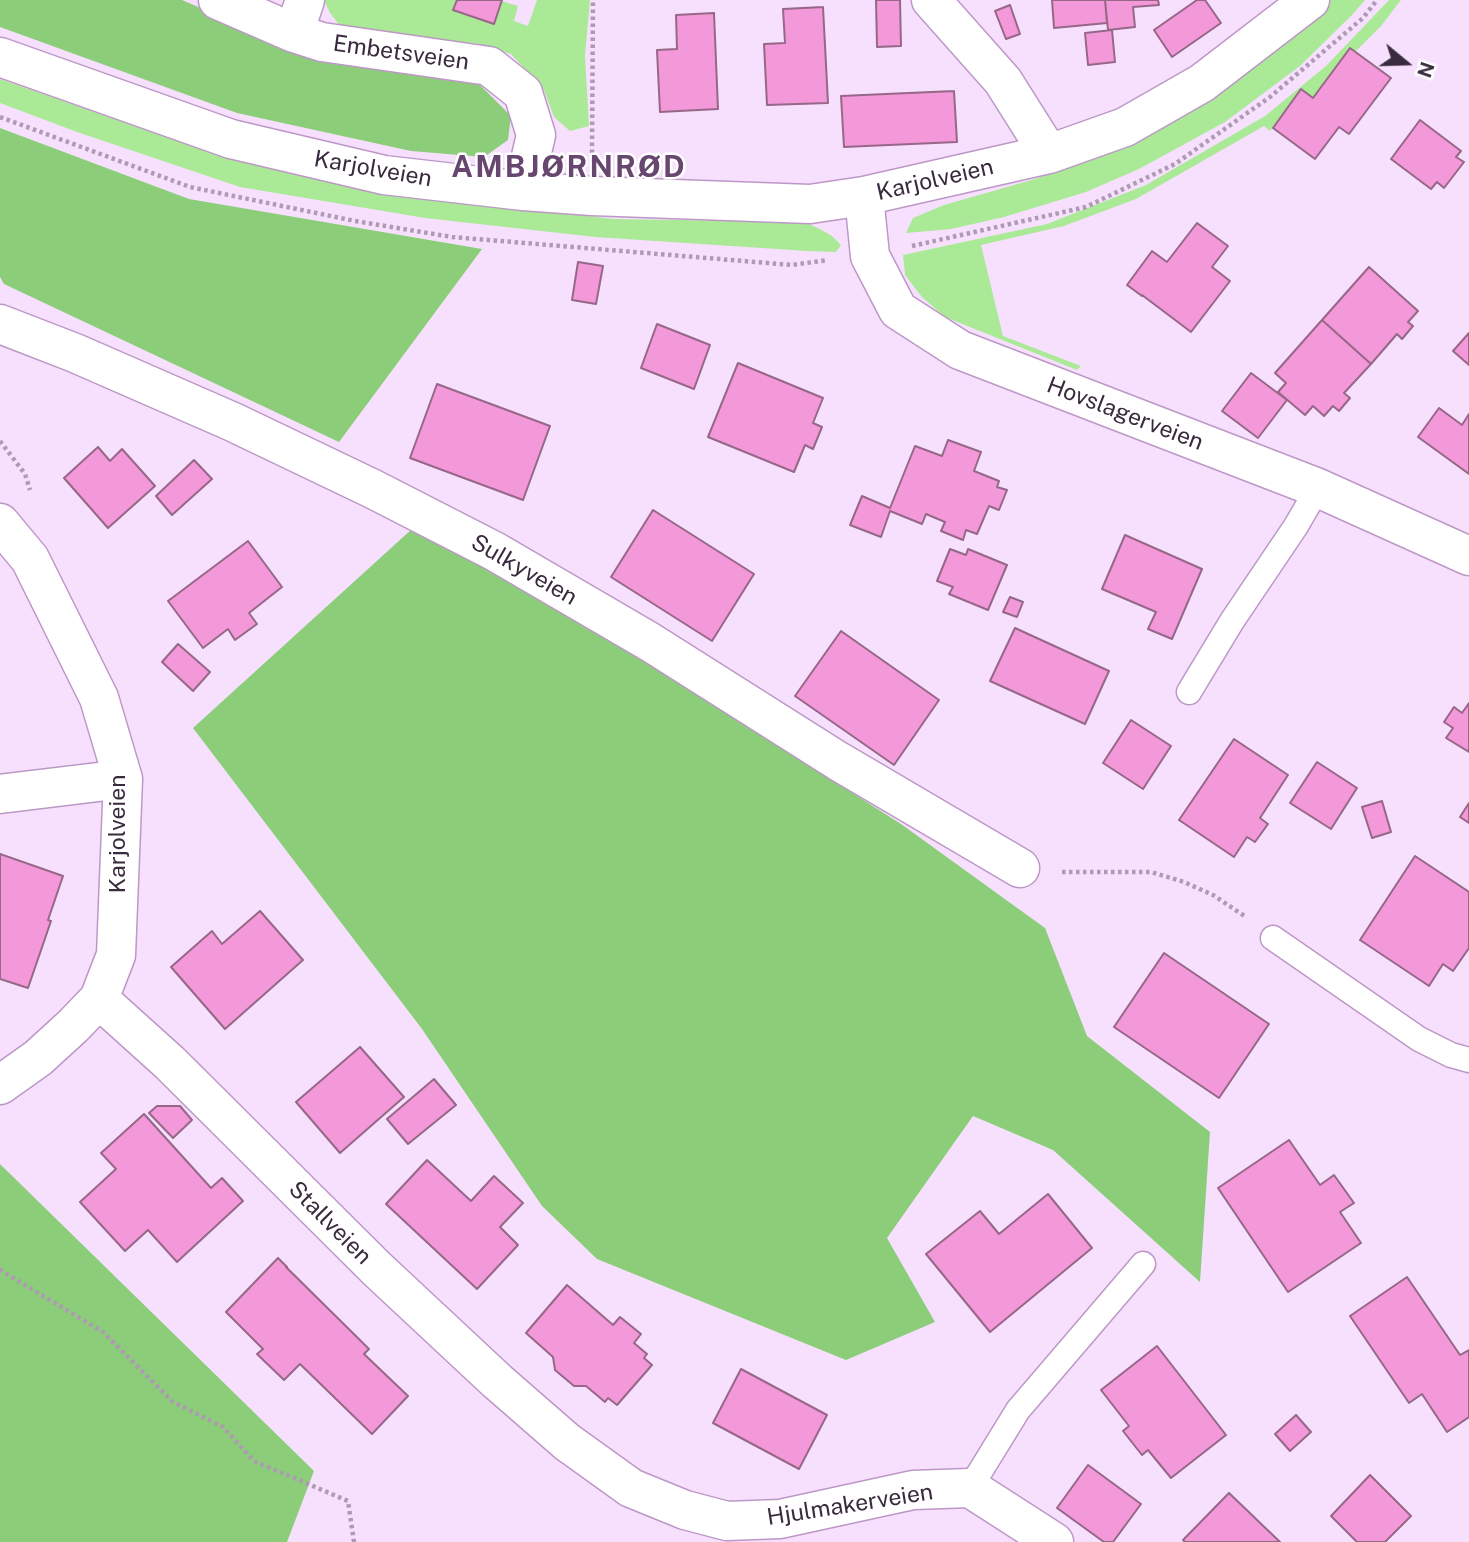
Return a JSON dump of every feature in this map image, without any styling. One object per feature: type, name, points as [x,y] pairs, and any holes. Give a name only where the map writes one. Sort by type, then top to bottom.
[{"type":"street","name":"Embetsveien","points":[[218,0],[299,16],[322,42],[489,66],[523,93],[536,135],[523,191]]},
{"type":"street","points":[[931,0],[1003,81],[1049,154]]},
{"type":"street","name":"Karjolveien","points":[[0,57],[231,139],[384,175],[592,196],[810,204],[864,196],[1049,154],[1125,127],[1202,83],[1310,0]]},
{"type":"street","name":"Hovslagerveien","points":[[864,196],[870,256],[898,310],[960,350],[1318,488],[1469,556]]},
{"type":"street","name":"Sulkyveien","points":[[0,324],[75,353],[233,422],[494,551],[650,642],[838,761],[1020,868]]},
{"type":"street","name":"Karjolveien","points":[[0,523],[30,559],[99,698],[122,779],[116,955],[99,999],[38,1058],[0,1085]]},
{"type":"street","points":[[0,794],[122,779]]},
{"type":"street","name":"Stallveien","points":[[99,999],[170,1063],[377,1269],[567,1442]]},
{"type":"street","name":"Hjulmakerveien","points":[[567,1442],[631,1488],[685,1510],[727,1521],[780,1519],[913,1490],[970,1488]]},
{"type":"street","points":[[970,1488],[1054,1542]]},
{"type":"lane","points":[[1189,692],[1318,488]]},
{"type":"lane","points":[[1273,938],[1419,1039],[1451,1055],[1469,1060]]},
{"type":"lane","points":[[970,1488],[1018,1410],[1143,1264]]},
{"type":"path","points":[[592,196],[593,0]]},
{"type":"path","points":[[1020,868],[1057,872],[1151,872],[1184,882],[1213,895],[1273,938]]},
{"type":"path","points":[[0,1269],[103,1332],[173,1402],[223,1427],[254,1461],[348,1501],[354,1542]]},
{"type":"green space","points":[[0,0],[182,0],[291,47],[479,84],[511,116],[508,140],[484,157],[411,151],[237,113],[0,27]]},
{"type":"green space","points":[[324,0],[457,0],[453,10],[502,1],[518,6],[514,21],[528,26],[537,0],[590,0],[585,56],[589,126],[570,131],[554,117],[544,90],[511,54],[475,43],[393,40],[341,27]]},
{"type":"green space","points":[[1328,0],[1365,0],[1300,66],[1225,122],[1139,169],[1086,192],[1004,217],[951,229],[906,233],[913,218],[944,205],[1035,179],[1133,144],[1228,88]]},
{"type":"green space","points":[[1389,0],[1401,0],[1381,26],[1355,52],[1350,48],[1313,98],[1301,90],[1270,131],[1264,126],[1136,199],[1064,226],[981,245],[1003,336],[1081,366],[1077,370],[945,317],[922,297],[905,275],[903,255],[1047,224],[1146,185],[1265,116],[1326,66]]},
{"type":"green space","points":[[0,79],[217,155],[300,176],[456,201],[614,219],[804,222],[832,236],[841,245],[836,252],[595,237],[425,218],[240,187],[0,103]]},
{"type":"green space","points":[[0,128],[189,199],[482,249],[339,442],[4,284],[0,277]]},
{"type":"green space","points":[[412,529],[507,572],[901,824],[1045,928],[1087,1036],[1210,1132],[1200,1282],[1053,1150],[973,1116],[887,1238],[935,1322],[846,1360],[597,1259],[542,1206],[422,1029],[193,728]]},
{"type":"green space","points":[[0,1164],[314,1471],[287,1542],[0,1542]]},
{"type":"building","points":[[457,0],[502,0],[494,24],[453,10]]},
{"type":"building","points":[[876,0],[900,0],[901,46],[877,47]]},
{"type":"building","points":[[1052,0],[1105,0],[1107,23],[1054,28]]},
{"type":"building","points":[[1105,0],[1158,0],[1159,5],[1133,7],[1135,27],[1108,30]]},
{"type":"building","points":[[1197,0],[1205,0],[1221,23],[1172,57],[1154,30]]},
{"type":"building","points":[[1010,5],[1020,34],[1006,39],[995,11]]},
{"type":"building","points":[[823,7],[828,103],[767,105],[764,44],[785,43],[783,9]]},
{"type":"building","points":[[714,13],[718,109],[660,112],[657,50],[677,49],[676,15]]},
{"type":"building","points":[[1112,30],[1115,62],[1088,65],[1085,33]]},
{"type":"building","points":[[1350,48],[1391,78],[1349,134],[1339,127],[1315,159],[1273,128],[1301,89],[1313,98]]},
{"type":"building","points":[[954,91],[957,142],[844,147],[841,96]]},
{"type":"building","points":[[1420,120],[1461,151],[1456,157],[1464,162],[1444,188],[1437,182],[1431,189],[1391,159]]},
{"type":"building","points":[[1197,223],[1228,246],[1212,267],[1230,281],[1191,332],[1127,285],[1152,251],[1167,262]]},
{"type":"building","points":[[578,262],[603,266],[596,304],[572,300]]},
{"type":"building","points":[[1369,267],[1418,311],[1408,322],[1413,326],[1402,339],[1397,334],[1371,364],[1322,320]]},
{"type":"building","points":[[1322,320],[1371,364],[1344,393],[1350,398],[1339,411],[1333,406],[1324,416],[1313,406],[1305,415],[1278,392],[1286,383],[1275,373]]},
{"type":"building","points":[[657,324],[710,345],[694,389],[641,368]]},
{"type":"building","points":[[1469,333],[1469,365],[1453,351]]},
{"type":"building","points":[[738,363],[823,398],[813,423],[822,427],[813,449],[805,445],[794,472],[708,437]]},
{"type":"building","points":[[1251,373],[1287,400],[1258,438],[1222,411]]},
{"type":"building","points":[[437,384],[550,426],[523,500],[410,458]]},
{"type":"building","points":[[1439,408],[1462,425],[1469,414],[1469,474],[1418,437]]},
{"type":"building","points":[[948,440],[981,452],[974,471],[999,481],[997,487],[1007,490],[999,510],[989,506],[977,534],[966,530],[963,540],[941,531],[945,522],[926,514],[922,524],[890,511],[881,537],[850,525],[862,496],[890,508],[915,446],[942,456]]},
{"type":"building","points":[[98,447],[110,461],[122,449],[155,486],[108,528],[64,478]]},
{"type":"building","points":[[194,460],[212,479],[172,515],[156,496]]},
{"type":"building","points":[[653,510],[754,574],[712,641],[611,577]]},
{"type":"building","points":[[1125,535],[1202,569],[1172,639],[1148,629],[1156,612],[1102,589]]},
{"type":"building","points":[[248,541],[282,587],[249,613],[257,624],[235,640],[228,629],[203,648],[168,601]]},
{"type":"building","points":[[950,549],[966,555],[968,549],[1007,565],[988,610],[949,594],[953,587],[937,581]]},
{"type":"building","points":[[1010,597],[1023,602],[1017,617],[1003,612]]},
{"type":"building","points":[[1015,628],[1109,671],[1085,724],[990,681]]},
{"type":"building","points":[[841,631],[939,700],[894,765],[795,696]]},
{"type":"building","points":[[178,644],[210,672],[193,691],[162,662]]},
{"type":"building","points":[[1469,703],[1469,752],[1446,738],[1453,728],[1444,722],[1454,707],[1462,713]]},
{"type":"building","points":[[1131,720],[1171,746],[1143,789],[1103,763]]},
{"type":"building","points":[[1234,739],[1288,775],[1260,818],[1268,824],[1255,842],[1247,837],[1234,857],[1179,820]]},
{"type":"building","points":[[1317,762],[1357,788],[1331,829],[1290,803]]},
{"type":"building","points":[[1382,801],[1391,832],[1372,838],[1362,807]]},
{"type":"building","points":[[1469,803],[1469,823],[1460,817]]},
{"type":"building","points":[[0,854],[63,876],[28,988],[0,979]]},
{"type":"building","points":[[1415,856],[1469,892],[1469,948],[1453,971],[1443,964],[1429,986],[1360,940]]},
{"type":"building","points":[[260,911],[303,960],[225,1029],[171,967],[212,931],[222,944]]},
{"type":"building","points":[[1164,953],[1269,1024],[1219,1098],[1114,1027]]},
{"type":"building","points":[[360,1047],[404,1097],[340,1153],[296,1102]]},
{"type":"building","points":[[434,1079],[456,1105],[408,1144],[387,1119]]},
{"type":"building","points":[[157,1106],[180,1106],[192,1120],[173,1138],[149,1113]]},
{"type":"building","points":[[144,1114],[211,1188],[222,1178],[243,1201],[177,1262],[148,1230],[125,1251],[80,1202],[116,1169],[101,1153]]},
{"type":"building","points":[[1289,1140],[1320,1185],[1334,1175],[1354,1203],[1340,1212],[1361,1243],[1288,1292],[1218,1188]]},
{"type":"building","points":[[427,1160],[471,1201],[494,1176],[523,1203],[500,1227],[518,1245],[477,1289],[386,1204]]},
{"type":"building","points":[[1048,1194],[1092,1248],[990,1332],[926,1254],[980,1211],[999,1234]]},
{"type":"building","points":[[278,1258],[369,1349],[364,1354],[408,1396],[372,1434],[300,1364],[284,1380],[257,1354],[263,1349],[226,1312]]},
{"type":"building","points":[[1407,1277],[1460,1355],[1469,1350],[1469,1417],[1447,1432],[1422,1394],[1409,1403],[1350,1316]]},
{"type":"building","points":[[567,1285],[613,1325],[620,1317],[641,1334],[634,1343],[647,1354],[644,1358],[652,1365],[617,1405],[608,1398],[605,1402],[586,1386],[574,1386],[555,1370],[553,1357],[526,1333]]},
{"type":"building","points":[[1157,1346],[1226,1435],[1171,1478],[1148,1450],[1142,1455],[1123,1431],[1129,1426],[1101,1390]]},
{"type":"building","points":[[741,1369],[827,1415],[799,1469],[713,1423]]},
{"type":"building","points":[[1296,1415],[1311,1432],[1290,1451],[1275,1434]]},
{"type":"building","points":[[1088,1465],[1141,1504],[1113,1542],[1104,1542],[1057,1508]]},
{"type":"building","points":[[1370,1475],[1411,1516],[1385,1542],[1357,1542],[1331,1516]]},
{"type":"building","points":[[1229,1493],[1280,1542],[1185,1542],[1183,1540]]},
{"type":"district","name":"AMBJØRNRØD","points":[[569,168]]}]
